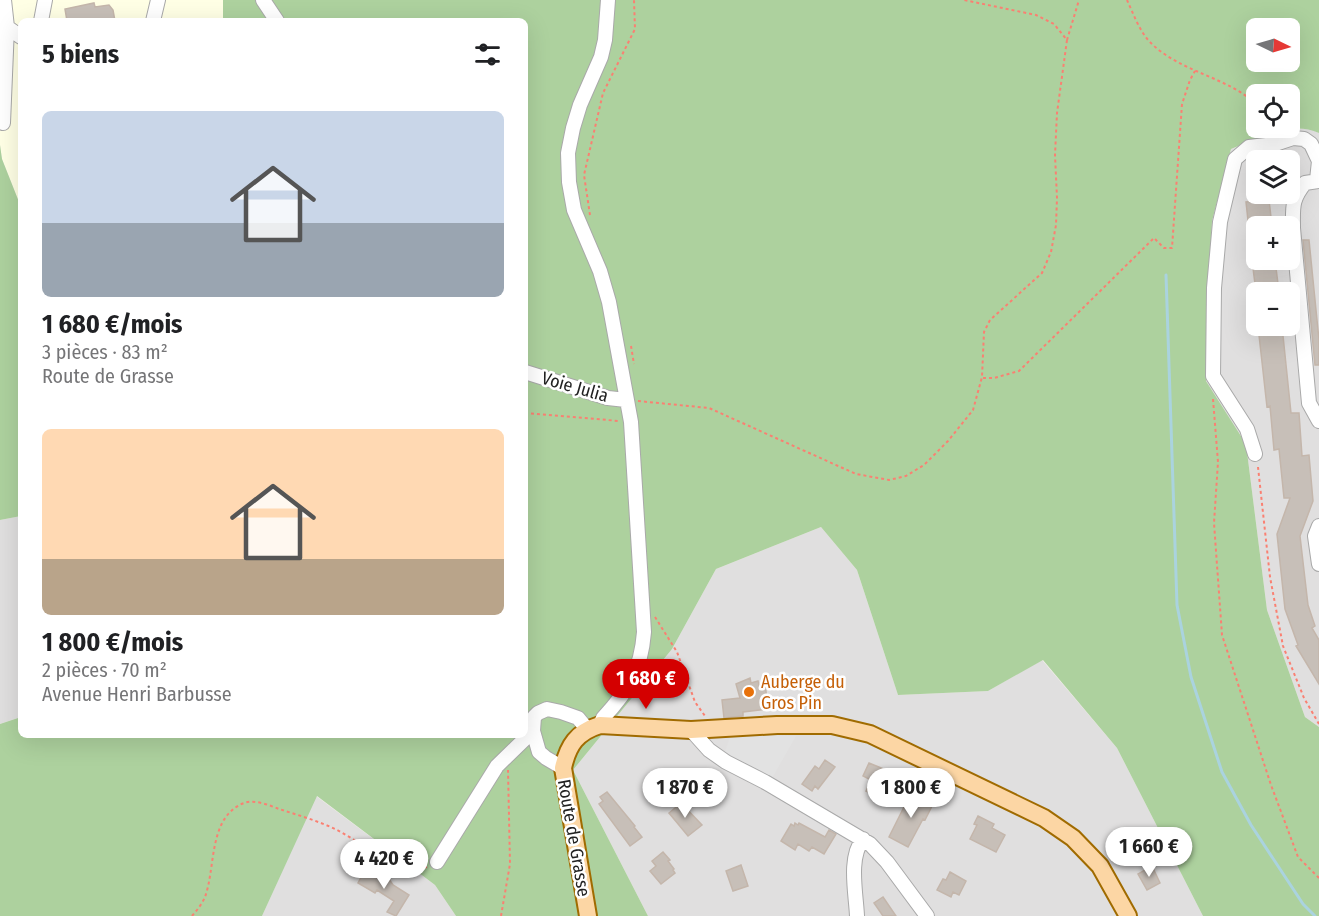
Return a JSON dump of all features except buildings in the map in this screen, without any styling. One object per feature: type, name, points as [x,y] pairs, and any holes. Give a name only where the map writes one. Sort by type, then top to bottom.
[{"type":"main road","points":[[593,727],[716,730],[777,725],[832,725],[870,734],[1044,818],[1074,838],[1100,866],[1119,896],[1128,916]]},
{"type":"main road","name":"Route de Grasse","points":[[588,916],[563,768],[570,747],[593,727]]},
{"type":"street","points":[[3,123],[7,27],[4,0]]},
{"type":"street","points":[[42,18],[45,0]]},
{"type":"street","points":[[154,18],[158,0]]},
{"type":"street","points":[[263,0],[275,18]]},
{"type":"street","points":[[563,768],[539,752],[533,731],[534,717],[538,712],[547,710],[561,712],[593,727],[631,684],[640,663],[644,632],[631,422],[606,292],[600,271],[574,210],[569,182],[568,153],[573,128],[580,105],[601,57],[605,40],[608,0]]},
{"type":"street","points":[[7,27],[18,35]]},
{"type":"street","points":[[1255,454],[1247,429],[1213,376],[1214,288],[1220,222],[1235,159],[1249,147],[1275,144],[1293,138],[1304,139],[1311,144],[1319,161],[1318,181],[1305,183],[1296,193],[1293,202],[1293,219],[1310,404],[1319,421]]},
{"type":"street","name":"Voie Julia","points":[[528,373],[608,398],[626,400]]},
{"type":"street","points":[[1319,526],[1315,536],[1319,564]]},
{"type":"street","points":[[691,730],[718,757],[863,839],[887,862],[927,916]]},
{"type":"street","points":[[716,730],[715,747],[718,757]]},
{"type":"street","points":[[528,736],[533,731]]},
{"type":"street","points":[[437,862],[497,766],[526,738]]},
{"type":"street","points":[[857,916],[854,868],[858,846],[863,839]]},
{"type":"path","points":[[591,219],[584,175],[603,93],[635,29],[634,0]]},
{"type":"path","points":[[964,0],[1036,15],[1054,24],[1067,40]]},
{"type":"path","points":[[626,400],[709,408],[856,474],[889,480],[906,476],[924,465],[948,441],[973,410],[982,377],[984,332],[990,320],[1042,273],[1051,252],[1058,198],[1055,155],[1057,113],[1067,40],[1079,0]]},
{"type":"path","points":[[1127,0],[1148,40],[1167,55],[1246,95]]},
{"type":"path","points":[[982,377],[994,378],[1019,371],[1154,238],[1164,248],[1172,248],[1182,104],[1190,80],[1196,71]]},
{"type":"path","points":[[630,344],[634,366]]},
{"type":"path","points":[[1213,376],[1218,462],[1214,524],[1222,635],[1271,785],[1298,856],[1319,878]]},
{"type":"path","points":[[528,413],[631,422]]},
{"type":"path","points":[[1255,454],[1261,481],[1270,577],[1283,646],[1304,698],[1319,724]]},
{"type":"path","points":[[642,604],[668,636],[677,652],[695,702],[716,730]]},
{"type":"path","points":[[501,916],[510,864],[508,756]]},
{"type":"path","points":[[192,916],[205,897],[218,831],[226,817],[237,806],[247,801],[264,803],[336,829],[392,863],[404,866],[432,866],[437,862]]},
{"type":"shaded area","points":[[0,0],[223,0],[223,18],[18,18],[18,199],[2,159],[0,145]]},
{"type":"shaded area","points":[[1300,128],[1309,128],[1319,133],[1319,727],[1305,717],[1267,610],[1246,444],[1206,381],[1212,221],[1231,149],[1260,138],[1300,138]]},
{"type":"shaded area","points":[[18,517],[18,718],[0,724],[0,520]]},
{"type":"shaded area","points":[[821,527],[857,570],[898,695],[988,691],[1042,660],[1117,748],[1203,916],[648,916],[573,770],[672,649],[716,569]]},
{"type":"shaded area","points":[[742,735],[796,736],[772,778],[725,752],[730,737]]},
{"type":"shaded area","points":[[316,796],[435,885],[456,916],[262,916]]},
{"type":"green space","points":[[223,0],[1319,0],[1319,133],[1300,129],[1300,84],[1246,84],[1246,138],[1258,138],[1231,149],[1212,221],[1206,381],[1246,444],[1267,610],[1305,717],[1319,727],[1319,916],[1203,916],[1117,748],[1043,660],[988,691],[898,695],[857,570],[821,527],[716,569],[672,649],[573,770],[648,916],[456,916],[435,885],[317,796],[262,916],[0,916],[0,724],[18,718],[18,738],[528,738],[528,18],[223,18]]},
{"type":"green space","points":[[0,145],[2,159],[18,199],[18,517],[0,520]]},
{"type":"waterway","points":[[1166,275],[1177,605],[1191,677],[1222,772],[1251,825],[1303,904],[1315,916]]},
{"type":"place","name":"Auberge du Gros Pin","points":[[749,692]]}]
